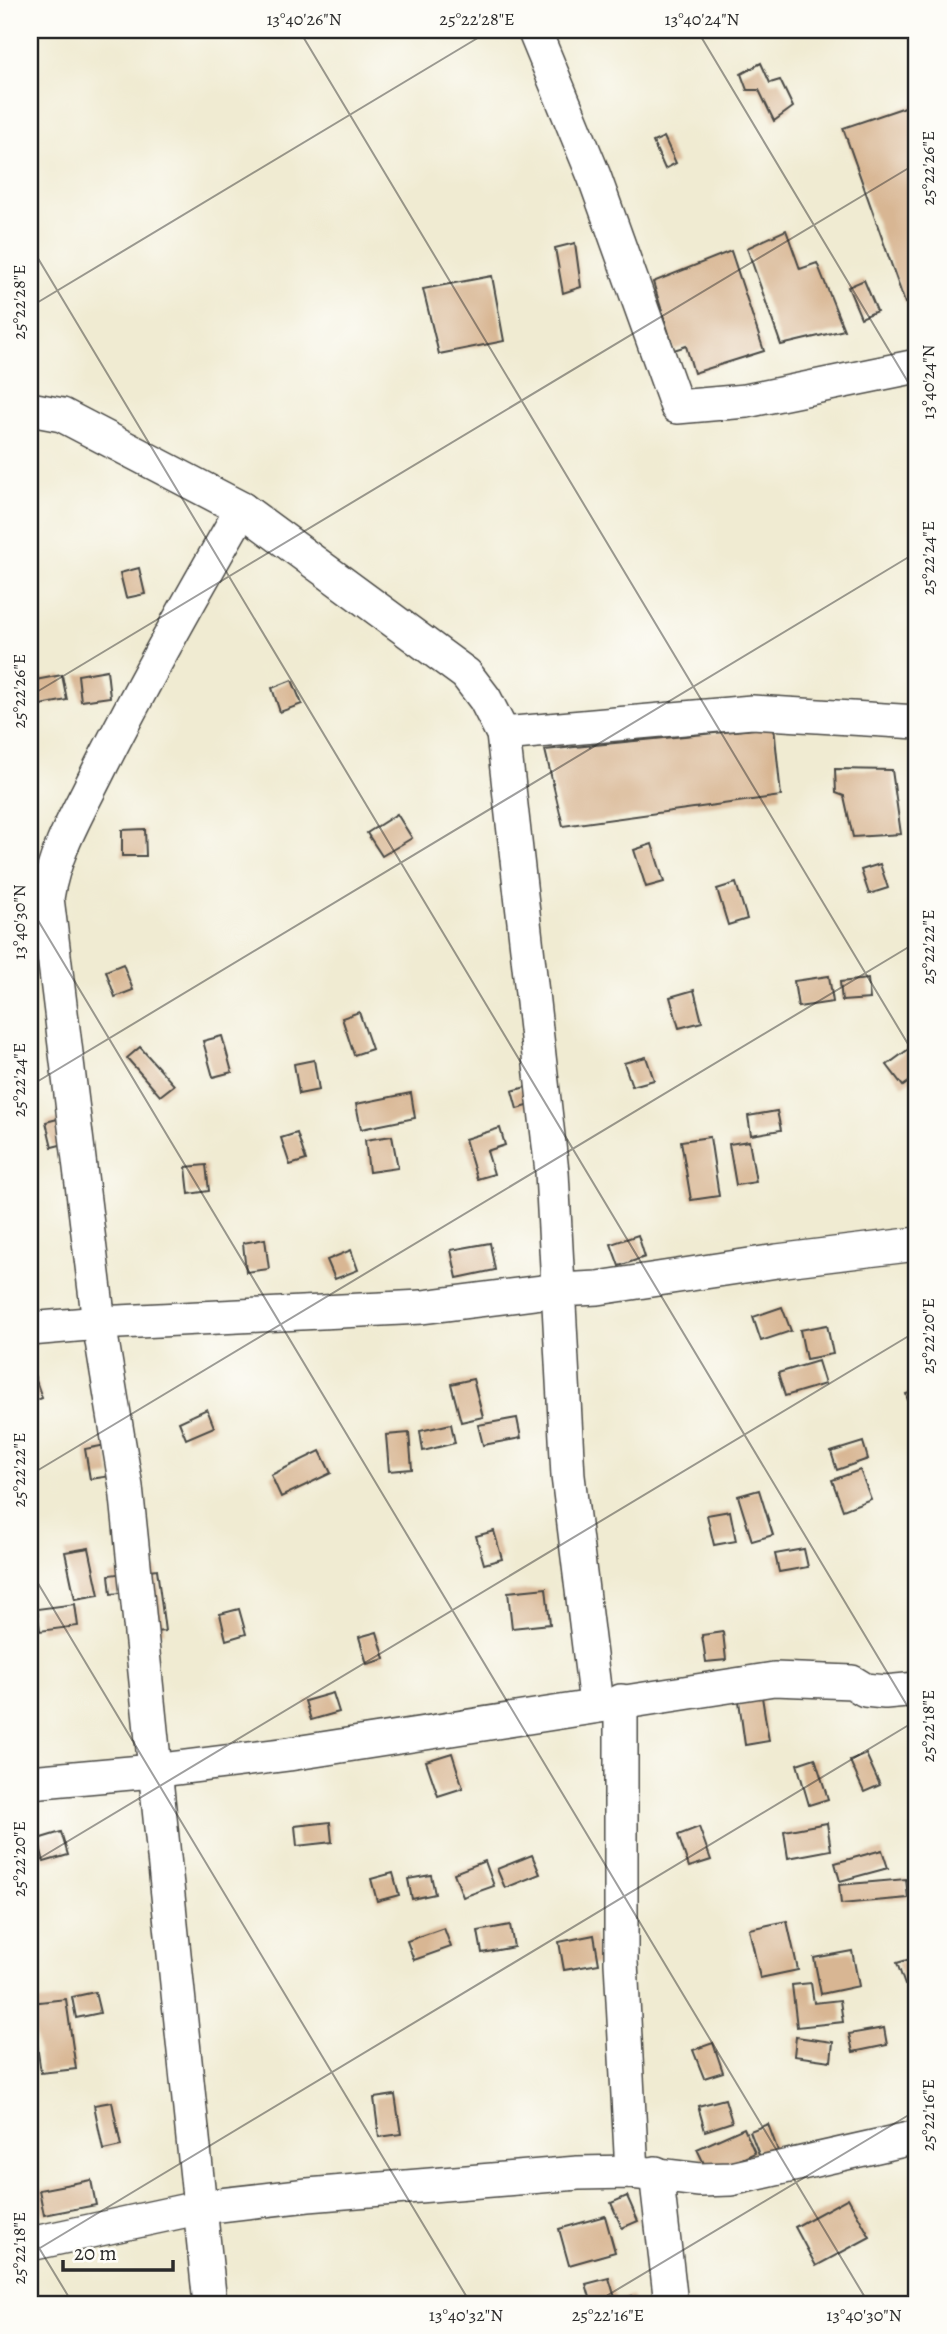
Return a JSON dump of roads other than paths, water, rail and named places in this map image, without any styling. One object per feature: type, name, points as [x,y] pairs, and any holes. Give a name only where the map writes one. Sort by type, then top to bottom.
[{"type":"street","points":[[534,30],[594,176],[677,407],[746,401],[917,366]]},
{"type":"street","points":[[30,409],[62,415],[242,509],[467,674],[485,699],[503,734],[552,1172],[568,1476],[609,1703],[621,1962],[644,2172],[671,2304]]},
{"type":"street","points":[[210,2304],[125,1487],[99,1323],[47,898],[40,879],[66,836],[155,659],[242,509]]},
{"type":"street","points":[[503,734],[752,712],[917,722]]},
{"type":"street","points":[[30,1329],[99,1323],[422,1307],[558,1290],[598,1288],[778,1261],[917,1244]]},
{"type":"street","points":[[30,1783],[289,1754],[774,1679],[852,1682],[865,1690],[885,1692],[917,1689]]},
{"type":"street","points":[[30,2244],[202,2207],[578,2173],[644,2172],[699,2179],[731,2179],[917,2137]]}]
